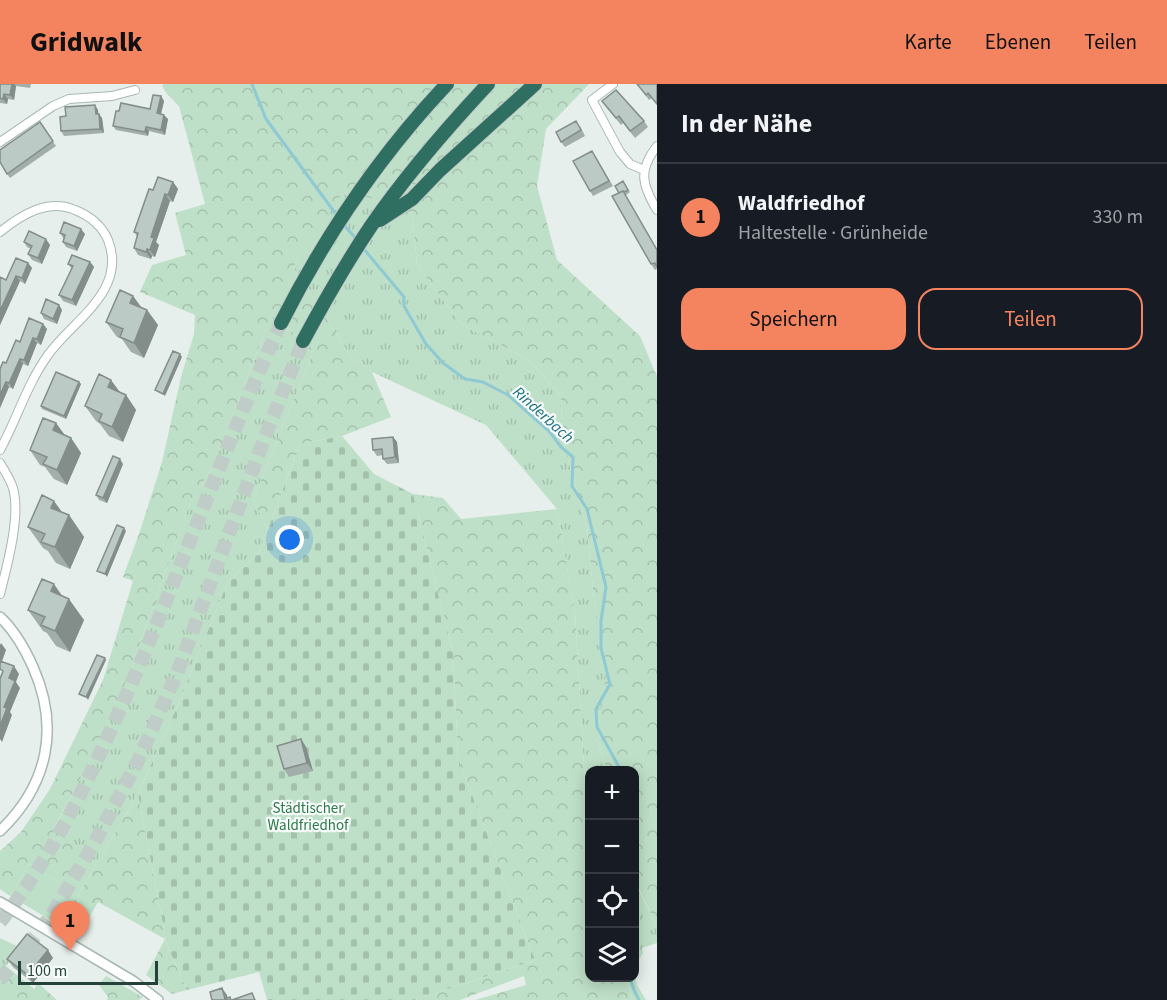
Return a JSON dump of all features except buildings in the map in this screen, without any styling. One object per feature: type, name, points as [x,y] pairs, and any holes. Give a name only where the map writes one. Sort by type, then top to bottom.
[{"type":"highway","points":[[281,323],[301,284],[346,210],[401,136],[447,84]]},
{"type":"highway","points":[[303,341],[371,226],[423,157],[488,84]]},
{"type":"highway","points":[[371,226],[412,199],[440,170],[535,84]]},
{"type":"street","points":[[614,84],[592,100],[620,152],[630,164],[644,170]]},
{"type":"street","points":[[0,142],[53,106],[69,99],[112,96],[135,90]]},
{"type":"street","points":[[657,146],[647,159],[644,170],[646,190],[657,210]]},
{"type":"street","points":[[0,232],[13,221],[38,209],[61,206],[72,208],[96,223],[105,234],[112,254],[111,274],[101,296],[46,357],[0,450]]},
{"type":"street","points":[[0,463],[14,490],[12,538],[0,594]]},
{"type":"street","points":[[0,617],[24,648],[38,678],[43,694],[48,740],[43,765],[34,787],[22,808],[0,831]]},
{"type":"street","points":[[0,902],[134,981],[158,1000]]},
{"type":"green space","points":[[164,84],[589,84],[546,129],[537,186],[557,260],[640,336],[657,377],[657,927],[639,889],[639,766],[606,766],[597,739],[606,674],[594,600],[587,528],[562,438],[561,396],[529,360],[461,324],[417,265],[412,213],[345,189],[293,267],[351,357],[372,372],[391,417],[342,436],[300,444],[268,529],[253,500],[314,350],[271,315],[213,467],[191,500],[127,680],[99,743],[53,830],[78,851],[67,887],[29,864],[10,896],[0,889],[0,851],[21,832],[50,789],[103,680],[133,581],[123,577],[162,462],[181,377],[194,334],[195,315],[140,292],[152,265],[186,255],[175,213],[205,204],[179,106],[162,86]]},
{"type":"green space","points":[[344,188],[412,213],[417,265],[461,324],[529,360],[561,396],[562,438],[587,528],[594,600],[607,674],[597,739],[606,766],[585,766],[585,784],[575,614],[557,509],[486,425],[372,372],[351,357],[293,267]]},
{"type":"green space","points":[[271,315],[314,350],[253,500],[268,529],[259,553],[228,581],[178,705],[138,794],[80,892],[67,931],[47,918],[67,887],[53,831],[99,743],[127,680],[191,500],[213,467]]},
{"type":"green space","name":"Städtischer Waldfriedhof","points":[[342,436],[374,474],[413,494],[453,653],[458,758],[535,960],[415,1000],[267,1000],[259,972],[187,990],[167,945],[138,794],[178,705],[228,581],[259,553],[300,444]]},
{"type":"green space","points":[[413,494],[443,498],[461,519],[557,509],[575,614],[585,784],[585,982],[626,982],[633,1000],[475,1000],[526,985],[524,976],[460,1000],[415,1000],[535,960],[458,758],[453,653]]},
{"type":"green space","points":[[138,794],[167,945],[187,990],[172,994],[146,975],[165,939],[98,902],[78,937],[67,931],[80,892]]},
{"type":"green space","points":[[29,864],[67,887],[47,918],[10,896]]},
{"type":"green space","points":[[639,890],[657,927],[657,943],[642,948],[643,953],[639,960]]},
{"type":"green space","points":[[0,938],[21,948],[0,973]]},
{"type":"green space","points":[[6,966],[34,989],[38,983],[57,1000],[0,1000],[0,973]]},
{"type":"green space","points":[[106,976],[143,997],[139,1000],[107,1000],[108,997],[99,985]]},
{"type":"green space","points":[[626,982],[636,982],[646,1000],[633,1000]]},
{"type":"waterway","name":"Rinderbach","points":[[252,84],[266,119],[338,217]]},
{"type":"waterway","name":"Rinderbach","points":[[344,225],[357,240]]},
{"type":"waterway","name":"Rinderbach","points":[[363,248],[404,297],[404,306],[426,344],[443,363],[465,379],[483,382],[508,395],[550,432],[561,447],[573,457],[572,486],[587,509],[606,587],[601,621],[601,648],[610,684],[596,709],[597,727],[618,766]]},
{"type":"waterway","name":"Rinderbach","points":[[631,982],[639,1000]]},
{"type":"tunnel","points":[[0,922],[38,870],[70,814],[99,755],[146,650],[241,415],[281,323]]},
{"type":"tunnel","points":[[0,980],[51,916],[92,847],[138,761],[177,673],[303,341]]},
{"type":"place","name":"Waldfriedhof","points":[[70,951]]}]
